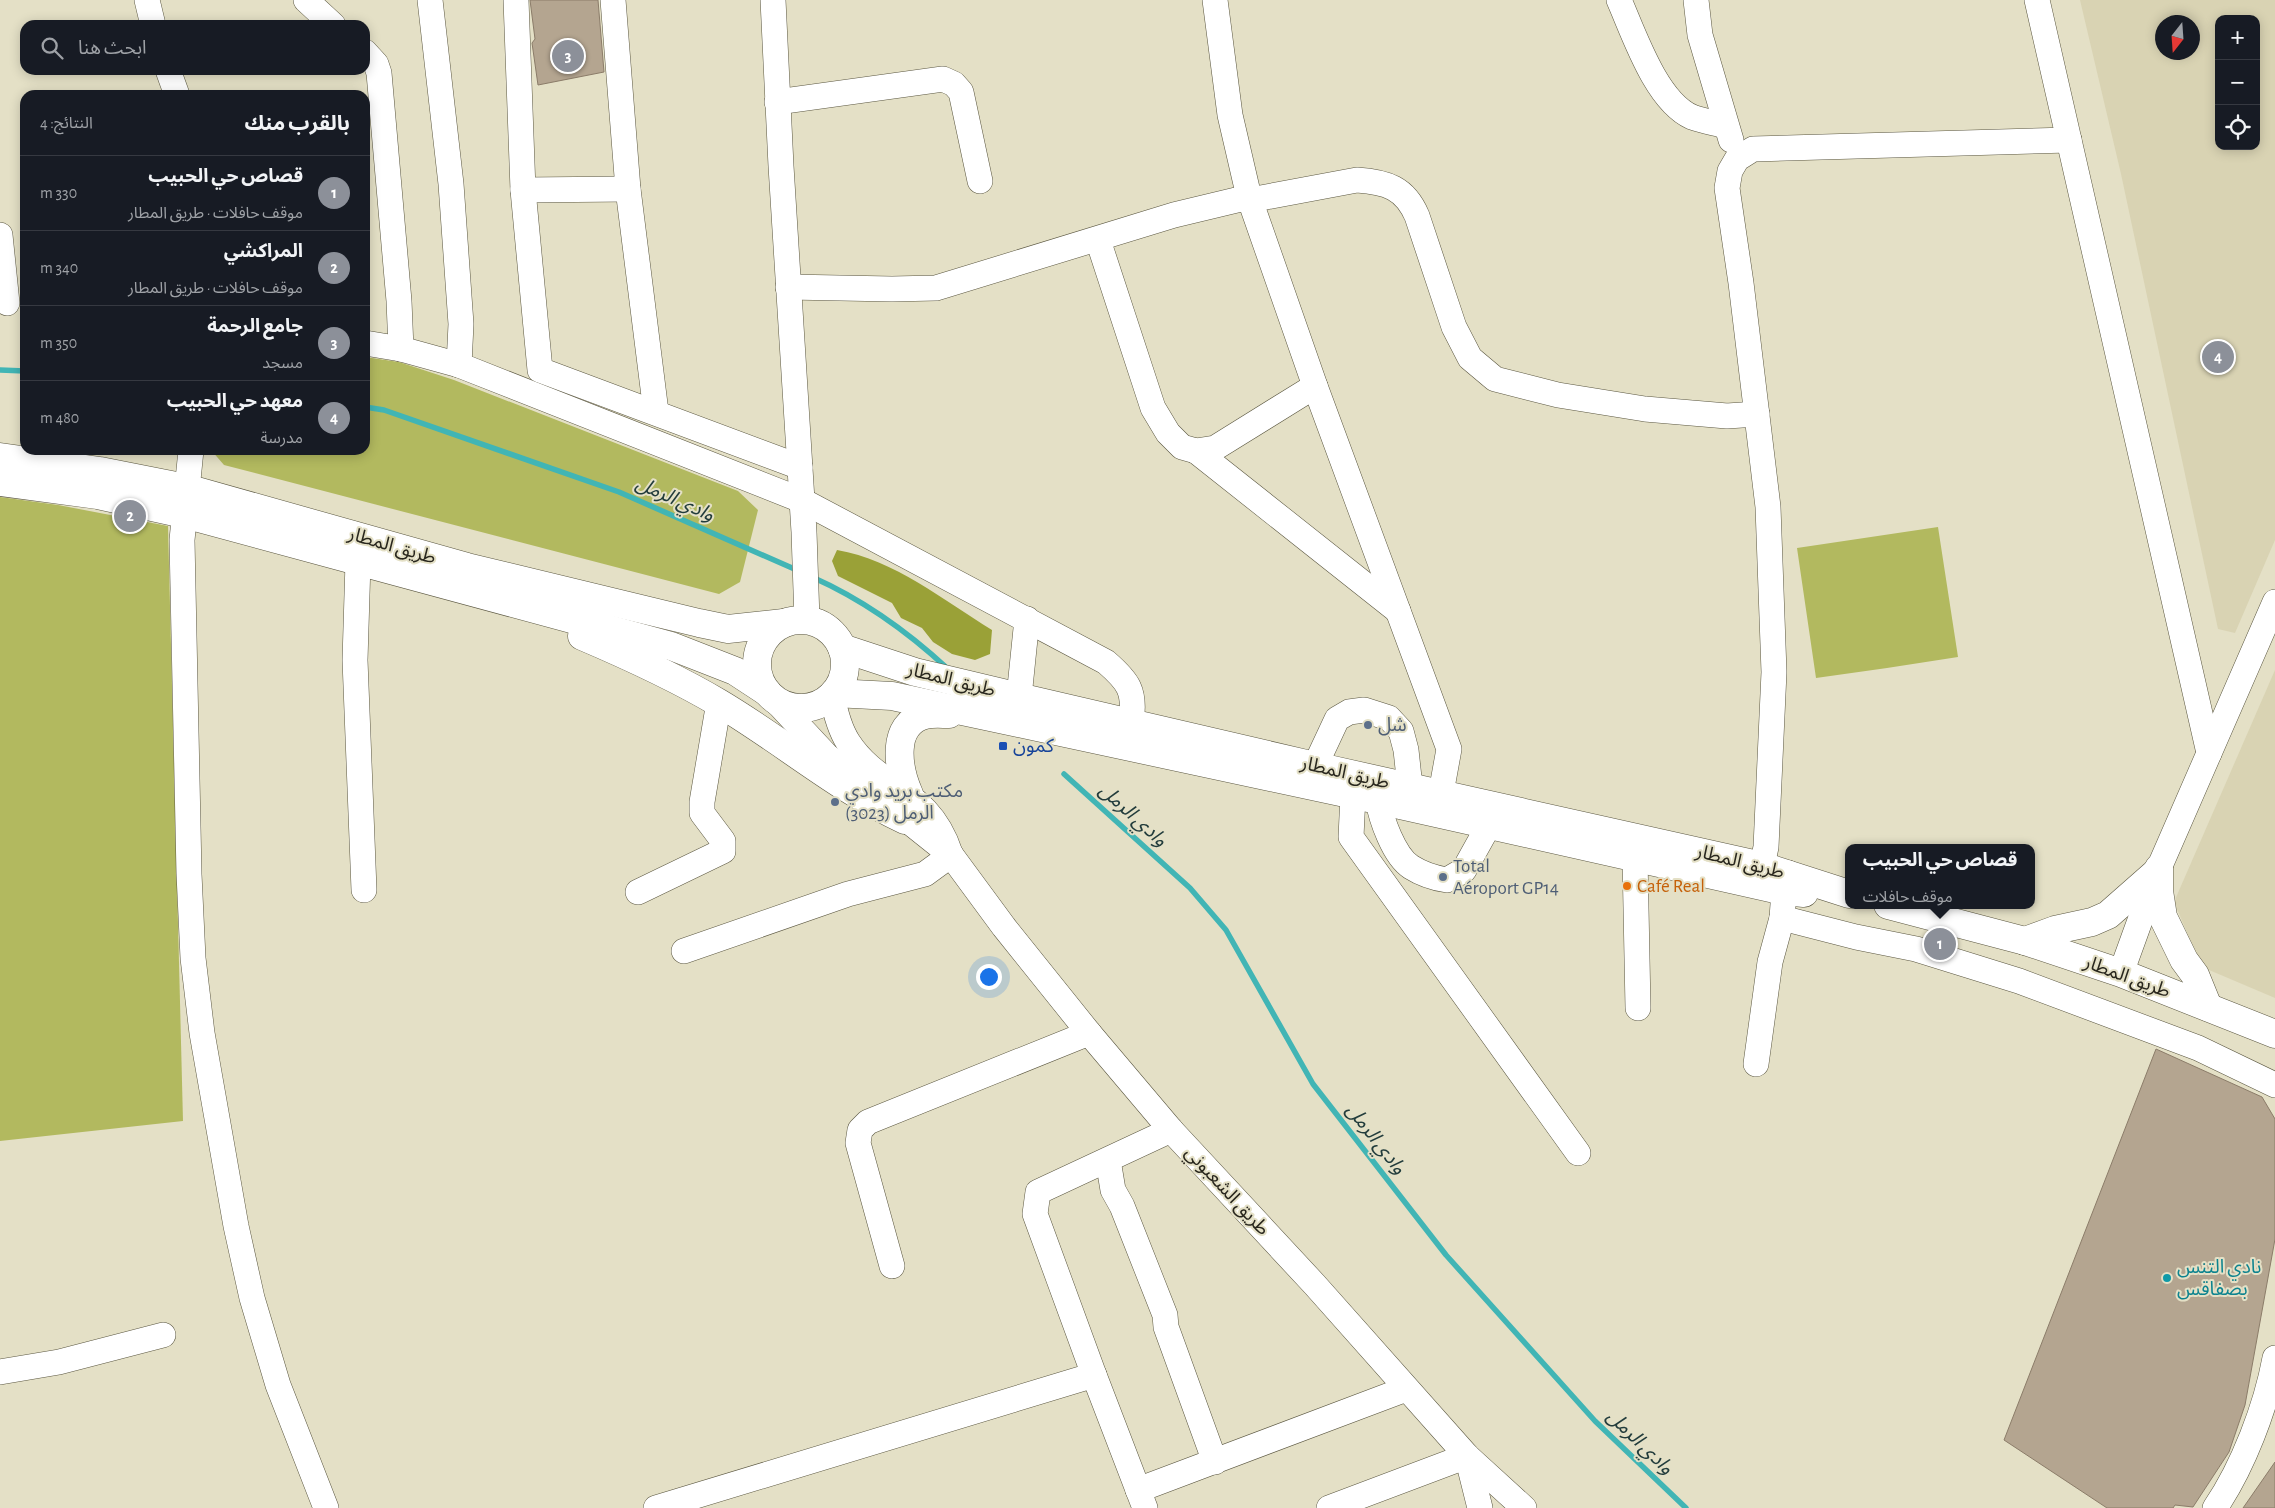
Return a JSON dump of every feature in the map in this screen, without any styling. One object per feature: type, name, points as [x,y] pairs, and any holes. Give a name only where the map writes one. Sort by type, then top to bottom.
[{"type":"main road","name":"طريق المطار","points":[[0,457],[100,471],[186,488],[467,568],[699,623],[728,628],[795,622]]},
{"type":"main road","name":"طريق المطار","points":[[0,482],[98,495],[184,514],[671,646],[735,671],[770,694]]},
{"type":"main road","points":[[460,589],[516,609],[612,649],[719,702],[845,789],[907,807],[899,753],[900,741],[906,729],[914,720],[925,714],[971,714]]},
{"type":"main road","points":[[795,622],[828,629],[842,648],[844,672],[833,694],[818,704],[802,708],[786,705],[770,694],[760,680],[757,667],[758,653],[764,641],[772,631],[795,622]]},
{"type":"main road","name":"طريق المطار","points":[[842,648],[915,672],[1315,766],[1363,790],[1410,787],[1441,793],[1762,866],[1786,882]]},
{"type":"main road","name":"طريق المطار","points":[[833,694],[892,696],[971,714],[1363,790],[1489,825],[1634,858],[1786,882],[1845,894]]},
{"type":"main road","points":[[2025,941],[2055,930],[2092,922],[2108,915],[2158,870]]},
{"type":"main road","points":[[2158,870],[2159,891],[2164,917],[2184,960],[2196,975],[2208,1007]]},
{"type":"main road","name":"طريق المطار","points":[[1903,909],[2025,941],[2121,973],[2275,1034]]},
{"type":"street","points":[[147,0],[152,20]]},
{"type":"street","points":[[306,0],[328,20]]},
{"type":"street","points":[[430,0],[452,194],[461,324],[459,365]]},
{"type":"street","points":[[516,0],[523,190],[540,370],[530,393]]},
{"type":"street","points":[[613,0],[628,189],[656,412]]},
{"type":"street","points":[[774,0],[777,102],[800,467],[801,500],[795,622]]},
{"type":"street","points":[[1215,0],[1230,115],[1250,198],[1315,386],[1449,749],[1441,793]]},
{"type":"street","points":[[1619,0],[1660,87],[1678,108],[1692,116],[1726,126]]},
{"type":"street","points":[[1696,0],[1700,35],[1737,159]]},
{"type":"street","points":[[2037,0],[2209,753]]},
{"type":"street","points":[[370,57],[376,64],[380,81],[399,301],[401,349]]},
{"type":"street","points":[[170,75],[175,90]]},
{"type":"street","points":[[777,102],[943,79],[954,84],[961,92],[966,108],[980,182]]},
{"type":"street","points":[[1762,866],[1773,732],[1774,672],[1768,507],[1741,283],[1727,188],[1730,171],[1737,159],[1753,149],[2069,140]]},
{"type":"street","points":[[788,287],[892,290],[936,288],[1098,240],[1174,215],[1250,198],[1357,180],[1374,181],[1402,193],[1411,200],[1454,327],[1470,358],[1495,379],[1558,395],[1645,409],[1727,416],[1757,414]]},
{"type":"street","points":[[523,190],[628,189]]},
{"type":"street","points":[[0,235],[11,303]]},
{"type":"street","points":[[1098,240],[1153,408],[1168,433],[1182,447],[1196,451],[1398,611]]},
{"type":"street","points":[[370,344],[401,349],[459,365],[801,500],[1106,662],[1123,677],[1130,689],[1134,704],[1131,722]]},
{"type":"street","points":[[540,370],[800,467]]},
{"type":"street","points":[[1196,451],[1215,448],[1315,386]]},
{"type":"street","points":[[190,455],[182,540],[189,874],[193,958],[202,1033],[236,1226],[252,1298],[278,1385],[326,1508]]},
{"type":"street","points":[[358,562],[354,660],[364,890]]},
{"type":"street","points":[[2121,973],[2158,870],[2275,602]]},
{"type":"street","points":[[1019,697],[1027,619]]},
{"type":"street","name":"طريق الشعبوني","points":[[770,694],[827,756],[907,807],[935,819],[945,836],[951,855],[1004,927],[1088,1033],[1171,1130],[1315,1286],[1467,1456],[1524,1508]]},
{"type":"street","name":"طريق الشعبوني","points":[[833,694],[841,728],[848,743],[907,807]]},
{"type":"street","points":[[638,892],[723,851],[723,841],[702,813],[702,802],[719,702]]},
{"type":"street","points":[[1315,766],[1337,720],[1349,712],[1364,710],[1389,718],[1401,731],[1406,750],[1410,787]]},
{"type":"street","points":[[1363,790],[1380,816],[1395,847],[1409,866],[1432,878],[1447,880],[1464,870],[1489,825]]},
{"type":"street","points":[[1363,790],[1351,837],[1578,1153]]},
{"type":"street","points":[[684,951],[848,894],[925,874],[951,855]]},
{"type":"street","points":[[1634,858],[1638,1008]]},
{"type":"street","points":[[1756,1064],[1770,962],[1782,918],[1786,882]]},
{"type":"street","points":[[1782,918],[1856,938],[1916,948],[2019,980],[2198,1048],[2275,1085]]},
{"type":"street","points":[[892,1266],[860,1152],[858,1143],[860,1130],[868,1122],[1088,1033]]},
{"type":"street","points":[[1171,1130],[1038,1192],[1035,1214],[1142,1499],[1215,1462],[1406,1389]]},
{"type":"street","points":[[1108,1160],[1113,1190],[1122,1206],[1165,1315],[1166,1327],[1215,1462]]},
{"type":"street","points":[[0,1372],[60,1362],[163,1335]]},
{"type":"street","points":[[2215,1508],[2225,1492],[2255,1428],[2275,1358]]},
{"type":"street","points":[[656,1508],[1094,1375]]},
{"type":"street","points":[[1329,1508],[1467,1456],[1480,1508]]},
{"type":"shaded area","points":[[2080,0],[2275,0],[2275,540],[2235,633],[2218,629],[2121,174]]},
{"type":"shaded area","points":[[2275,670],[2275,998],[2202,967],[2174,902]]},
{"type":"green space","points":[[370,358],[399,362],[454,380],[738,491],[758,510],[740,582],[719,594],[224,465],[215,455],[370,455]]},
{"type":"green space","points":[[0,497],[58,505],[168,526],[183,1121],[0,1141]]},
{"type":"green space","points":[[1938,527],[1958,657],[1816,678],[1797,548]]},
{"type":"green space","points":[[837,550],[879,562],[899,572],[918,582],[992,630],[990,654],[975,660],[952,654],[933,642],[922,628],[901,618],[892,603],[838,576],[832,561]]},
{"type":"building","points":[[530,0],[598,0],[604,72],[538,85],[532,43],[535,39]]},
{"type":"building","name":"نادي التنس بصفاقس","points":[[2156,1049],[2262,1097],[2275,1119],[2275,1239],[2245,1405],[2229,1452],[2193,1507],[2175,1505],[2173,1508],[2107,1508],[2004,1440]]},
{"type":"building","points":[[2275,1462],[2275,1508],[2243,1508]]},
{"type":"waterway","name":"وادي الرمل","points":[[0,370],[20,371]]},
{"type":"waterway","name":"وادي الرمل","points":[[370,408],[384,410],[619,492],[799,571]]},
{"type":"waterway","name":"وادي الرمل","points":[[812,577],[884,617],[948,669]]},
{"type":"waterway","name":"وادي الرمل","points":[[1064,774],[1190,888],[1226,930],[1313,1084],[1446,1255],[1595,1421],[1686,1508]]},
{"type":"place","name":"جامع الرحمة","points":[[568,56]]},
{"type":"place","name":"معهد حي الحبيب","points":[[2218,357]]},
{"type":"place","name":"المراكشي","points":[[130,516]]},
{"type":"place","name":"شل","points":[[1368,725]]},
{"type":"place","name":"كمون","points":[[1003,746]]},
{"type":"place","name":"مكتب بريد وادي الرمل (3023)","points":[[835,802]]},
{"type":"place","name":"Total Aéroport GP14","points":[[1443,877]]},
{"type":"place","name":"Café Real","points":[[1627,886]]},
{"type":"place","name":"قصاص حي الحبيب","points":[[1940,944]]},
{"type":"place","name":"نادي التنس بصفاقس","points":[[2167,1278]]}]
